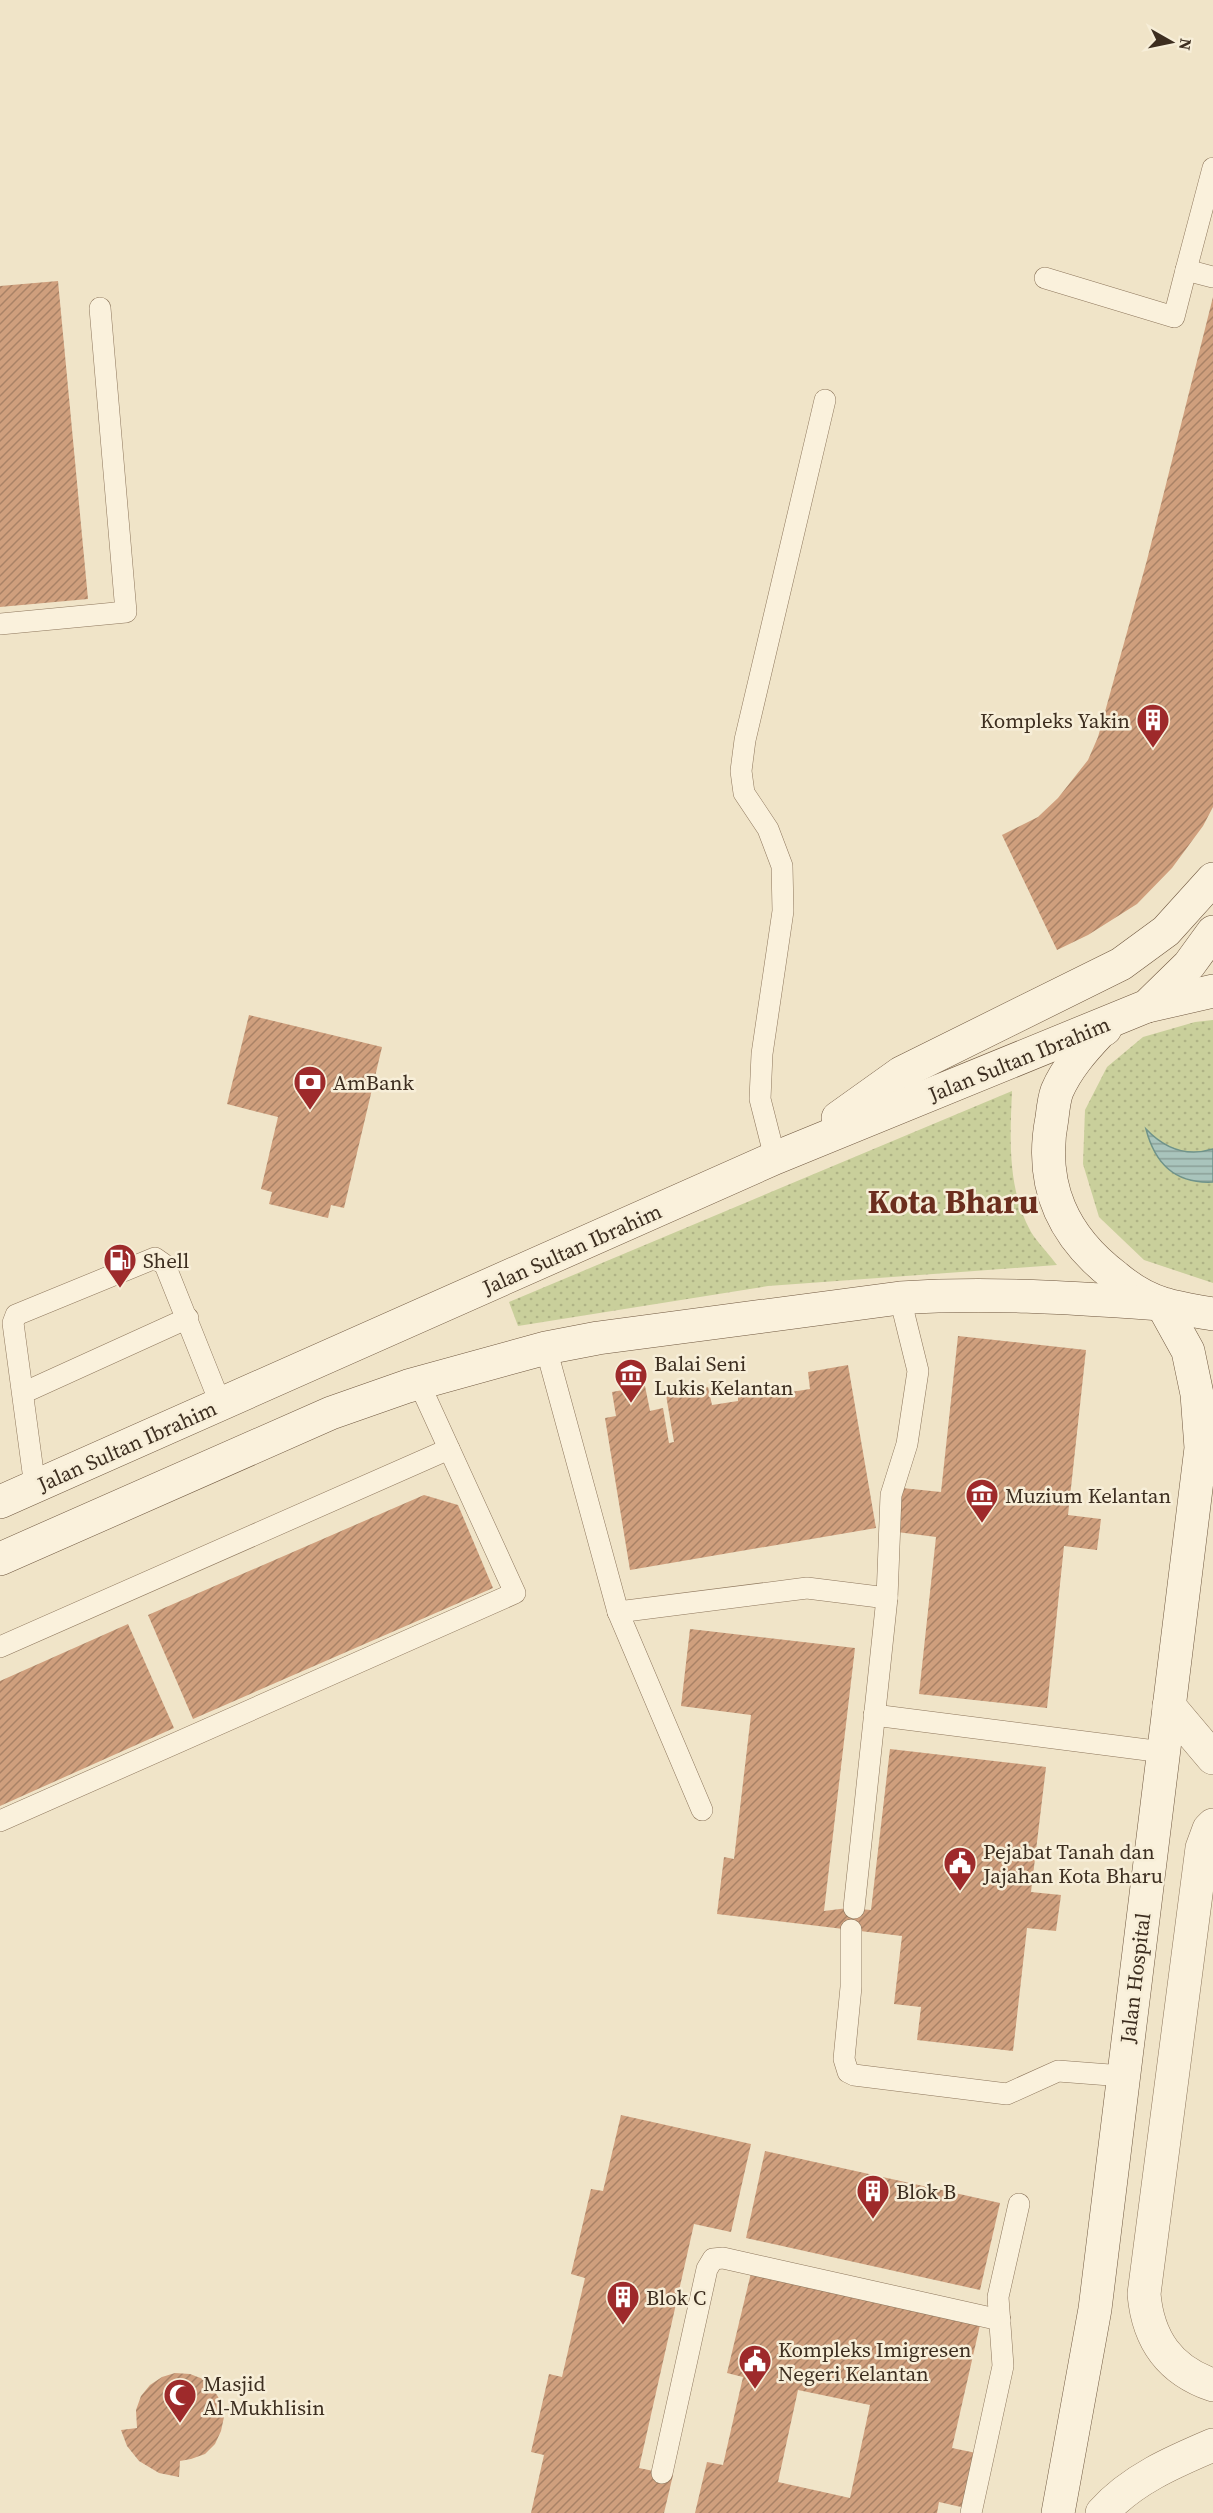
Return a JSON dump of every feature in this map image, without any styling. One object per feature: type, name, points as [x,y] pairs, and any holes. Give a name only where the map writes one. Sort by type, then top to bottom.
[{"type":"main road","points":[[783,1155],[901,1073],[1121,964],[1166,931],[1213,879]]},
{"type":"main road","points":[[1162,1304],[1126,1285],[1097,1263],[1074,1237],[1058,1206],[1049,1170],[1049,1133],[1056,1093],[1073,1062],[1100,1032],[1147,1006],[1189,965],[1213,932]]},
{"type":"main road","points":[[1147,1006],[1213,991]]},
{"type":"main road","name":"Jalan Sultan Ibrahim","points":[[0,1502],[783,1155],[1147,1006]]},
{"type":"main road","points":[[0,1560],[332,1413],[419,1383],[546,1348],[598,1338],[946,1295],[1024,1295],[1162,1304],[1213,1314]]},
{"type":"main road","name":"Jalan Hospital","points":[[1058,2513],[1095,2309],[1201,1448],[1197,1394],[1188,1351],[1162,1304]]},
{"type":"main road","points":[[1169,1706],[1213,1758]]},
{"type":"main road","points":[[1213,1824],[1202,1848],[1144,2294],[1149,2324],[1155,2338],[1169,2358],[1187,2373],[1213,2385]]},
{"type":"main road","points":[[1102,2513],[1139,2481],[1177,2460],[1213,2445]]},
{"type":"lane","points":[[1045,278],[1174,317],[1213,168]]},
{"type":"lane","points":[[1186,270],[1213,277]]},
{"type":"lane","points":[[0,624],[126,612],[100,308]]},
{"type":"lane","points":[[783,1155],[760,1100],[762,1054],[783,911],[782,866],[768,829],[744,793],[741,771],[745,740],[825,400]]},
{"type":"lane","points":[[35,1487],[13,1323],[16,1315],[155,1258],[165,1264],[221,1405]]},
{"type":"lane","points":[[854,1908],[887,1598],[891,1495],[907,1444],[918,1371],[900,1299]]},
{"type":"lane","points":[[23,1393],[188,1318]]},
{"type":"lane","points":[[546,1348],[618,1612],[702,1810]]},
{"type":"lane","points":[[0,1821],[515,1593],[419,1383]]},
{"type":"lane","points":[[0,1647],[449,1449]]},
{"type":"lane","points":[[618,1612],[807,1588],[887,1598]]},
{"type":"lane","points":[[874,1715],[1163,1752]]},
{"type":"lane","points":[[851,1930],[851,1987],[844,2059],[848,2072],[854,2075],[1007,2094],[1058,2071],[1123,2076]]},
{"type":"lane","points":[[971,2513],[1003,2366],[999,2297],[1018,2204]]},
{"type":"lane","points":[[662,2473],[707,2270],[713,2259],[723,2258],[999,2320]]},
{"type":"green space","points":[[1213,1020],[1213,1283],[1144,1260],[1099,1217],[1083,1164],[1085,1110],[1107,1067],[1143,1037],[1195,1022]]},
{"type":"green space","points":[[1012,1091],[1012,1163],[1018,1198],[1031,1232],[1057,1265],[768,1286],[518,1326],[509,1302]]},
{"type":"water","points":[[1146,1129],[1161,1142],[1177,1150],[1194,1152],[1213,1149],[1213,1182],[1188,1179],[1169,1169],[1155,1152]]},
{"type":"building","points":[[58,281],[88,599],[0,607],[0,286]]},
{"type":"building","name":"Kompleks Yakin","points":[[1213,297],[1213,807],[1203,826],[1172,868],[1137,904],[1088,935],[1057,950],[1002,835],[1038,817],[1058,798],[1088,760],[1098,737],[1147,560]]},
{"type":"building","name":"AmBank","points":[[249,1015],[382,1047],[344,1208],[331,1205],[328,1218],[269,1204],[272,1192],[261,1189],[278,1117],[227,1104]]},
{"type":"building","name":"Muzium Kelantan","points":[[958,1336],[1086,1350],[1068,1515],[1101,1519],[1097,1550],[1064,1546],[1047,1708],[919,1694],[936,1537],[897,1532],[902,1488],[941,1492]]},
{"type":"building","points":[[848,1365],[876,1528],[630,1570],[605,1418],[616,1416],[612,1392],[645,1386],[650,1411],[663,1408],[669,1443],[674,1442],[666,1395],[708,1387],[712,1405],[738,1401],[743,1389],[768,1385],[778,1394],[810,1389],[808,1372]]},
{"type":"building","points":[[424,1495],[458,1505],[493,1588],[193,1719],[148,1615]]},
{"type":"building","points":[[128,1624],[174,1728],[0,1806],[0,1681]]},
{"type":"building","points":[[690,1629],[855,1648],[824,1911],[848,1908],[871,1910],[890,1749],[1046,1767],[1031,1892],[1061,1895],[1056,1931],[1027,1928],[1013,2051],[917,2040],[921,2007],[894,2004],[902,1936],[717,1914],[724,1857],[734,1859],[751,1715],[681,1706]]},
{"type":"building","name":"Blok C","points":[[621,2115],[751,2144],[731,2232],[694,2224],[639,2468],[673,2475],[664,2513],[531,2513],[544,2455],[531,2452],[549,2374],[562,2377],[585,2278],[571,2274],[591,2189],[603,2191]]},
{"type":"building","name":"Blok B","points":[[765,2151],[1000,2203],[980,2290],[746,2238]]},
{"type":"building","points":[[751,2273],[980,2325],[952,2448],[981,2454],[970,2509],[939,2502],[937,2513],[695,2513],[707,2462],[723,2465],[743,2377],[727,2373]],"holes":[[[798,2390],[870,2405],[850,2498],[778,2482]]]},
{"type":"building","name":"Masjid Al-Mukhlisin","points":[[175,2373],[190,2374],[203,2379],[214,2390],[221,2402],[224,2417],[215,2444],[205,2454],[180,2461],[179,2477],[159,2473],[139,2461],[127,2446],[121,2430],[137,2428],[136,2410],[141,2396],[150,2385],[162,2377]]},
{"type":"place","name":"Kompleks Yakin","points":[[1153,749]]},
{"type":"place","name":"AmBank","points":[[310,1111]]},
{"type":"place","name":"Shell","points":[[120,1289]]},
{"type":"place","name":"Balai Seni Lukis Kelantan","points":[[631,1404]]},
{"type":"place","name":"Muzium Kelantan","points":[[982,1524]]},
{"type":"place","name":"Pejabat Tanah dan Jajahan Kota Bharu","points":[[960,1892]]},
{"type":"place","name":"Blok B","points":[[873,2220]]},
{"type":"place","name":"Blok C","points":[[623,2326]]},
{"type":"place","name":"Kompleks Imigresen Negeri Kelantan","points":[[755,2390]]},
{"type":"place","name":"Masjid Al-Mukhlisin","points":[[180,2424]]},
{"type":"district","name":"Kota Bharu","points":[[953,1201]]}]
